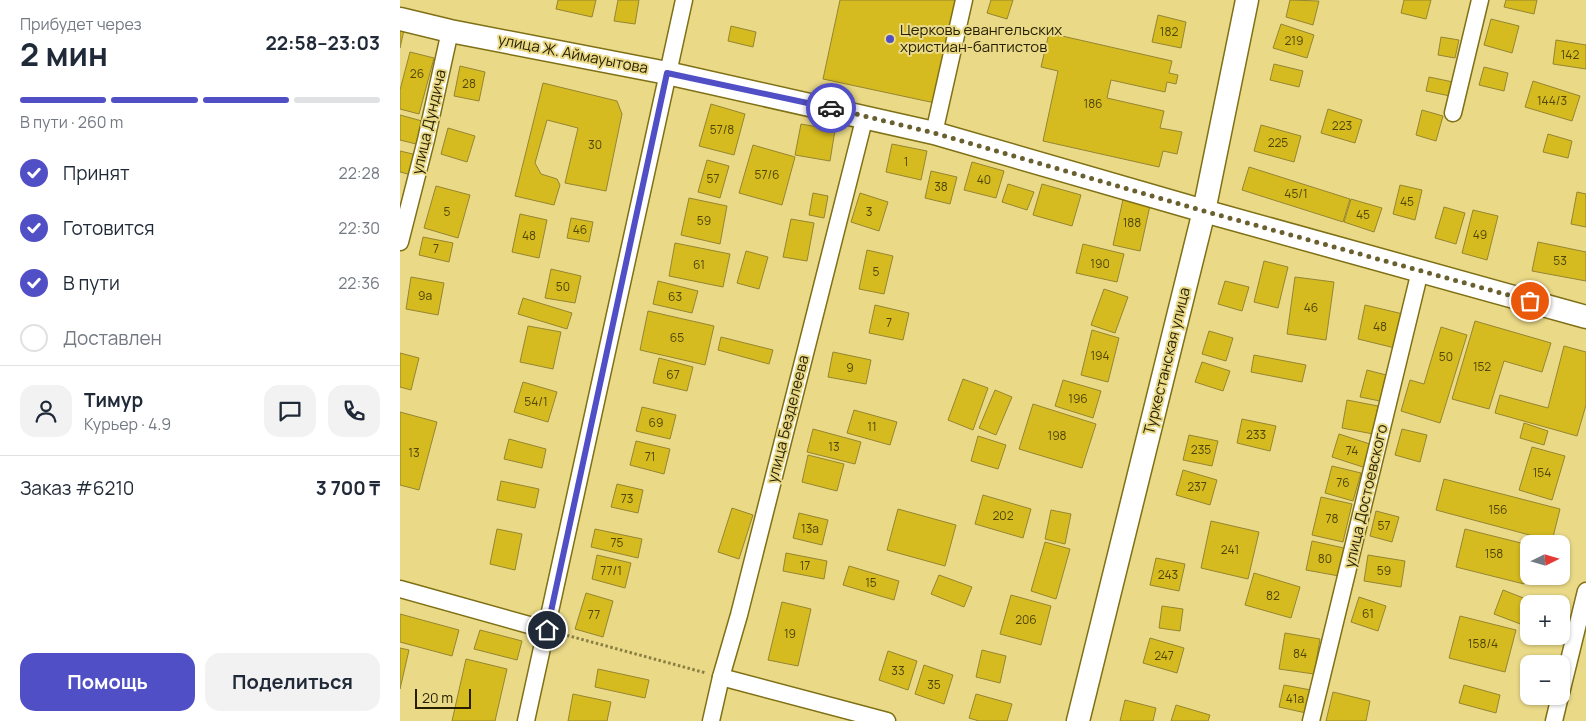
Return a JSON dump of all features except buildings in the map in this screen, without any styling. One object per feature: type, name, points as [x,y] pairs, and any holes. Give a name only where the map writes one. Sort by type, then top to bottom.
[{"type":"street","points":[[526,721],[684,0]]},
{"type":"street","points":[[934,133],[964,0]]},
{"type":"street","name":"Туркестанская улица","points":[[1078,721],[1204,211],[1247,0]]},
{"type":"street","points":[[1453,113],[1480,0]]},
{"type":"street","name":"улица Ж. Аймауытова","points":[[400,19],[667,73],[934,133],[1204,211],[1586,317]]},
{"type":"street","name":"улица Дундича","points":[[400,242],[426,140],[450,30]]},
{"type":"street","name":"улица Безделеева","points":[[711,721],[865,116]]},
{"type":"street","name":"улица Достоевского","points":[[1312,721],[1420,271]]},
{"type":"street","points":[[400,589],[547,630]]},
{"type":"street","points":[[1570,657],[1586,591]]},
{"type":"street","points":[[721,677],[839,715],[887,721]]},
{"type":"street","points":[[1554,721],[1558,705]]},
{"type":"path","points":[[547,630],[721,677]]},
{"type":"way so far","points":[[831,108],[934,133],[1204,211],[1530,301]]},
{"type":"place","name":"Церковь евангельских христиан-баптистов","points":[[890,39]]},
{"type":"route","points":[[547,630],[667,73],[831,108]]}]
